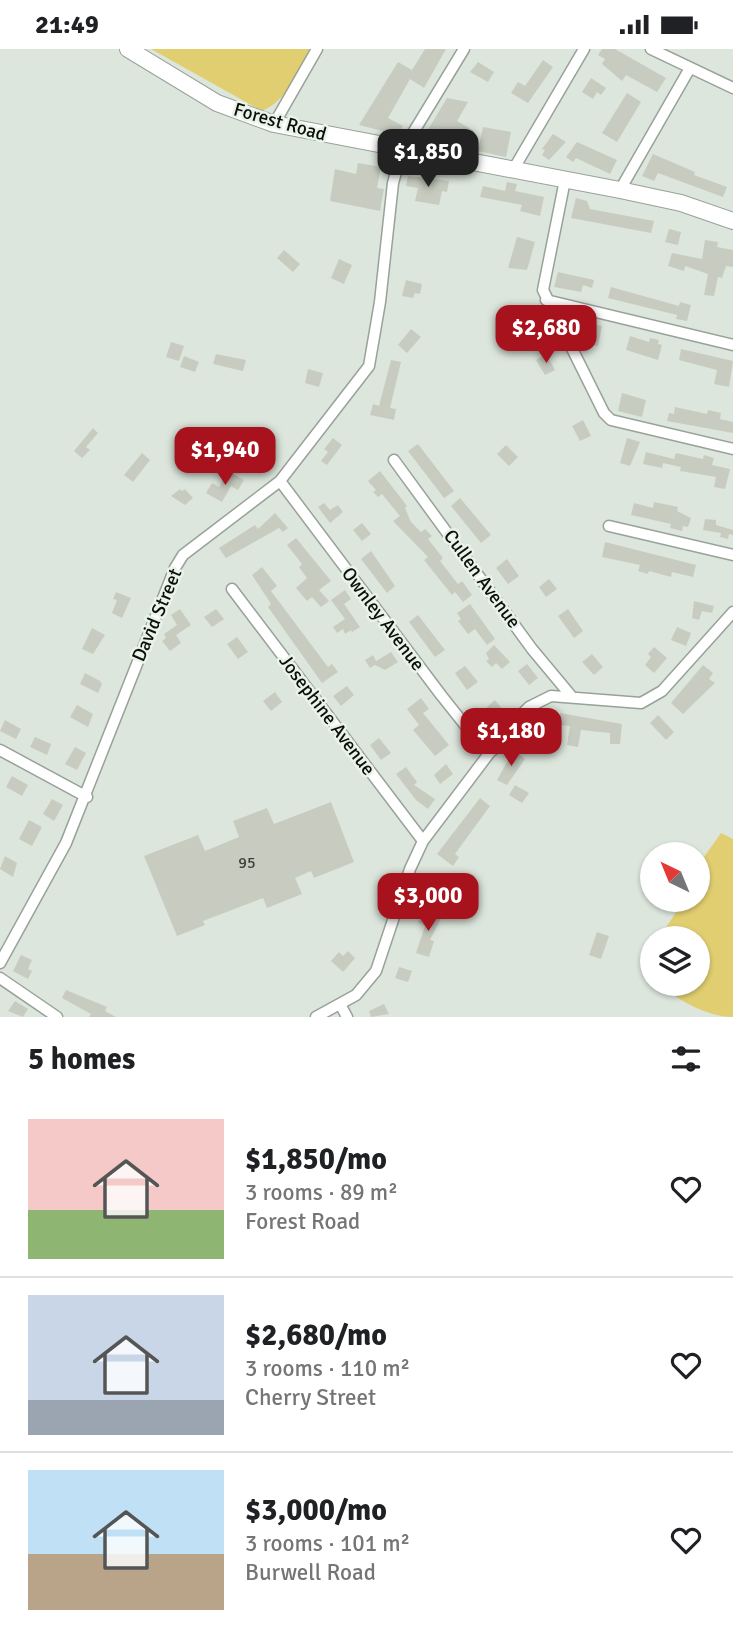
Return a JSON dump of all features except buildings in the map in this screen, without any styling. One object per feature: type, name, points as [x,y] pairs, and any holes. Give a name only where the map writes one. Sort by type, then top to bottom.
[{"type":"main road","name":"Forest Road","points":[[128,49],[217,103],[274,124],[402,151],[620,190],[681,203],[733,221]]},
{"type":"street","points":[[274,124],[317,49]]},
{"type":"street","name":"David Street","points":[[0,963],[66,843],[87,797],[175,568],[183,555],[280,481],[369,366],[380,302],[393,183],[402,151],[464,49]]},
{"type":"street","points":[[513,170],[584,49]]},
{"type":"street","points":[[651,49],[733,88]]},
{"type":"street","points":[[620,190],[690,68]]},
{"type":"street","points":[[565,180],[542,291],[604,413],[611,420],[733,449]]},
{"type":"street","points":[[546,300],[733,345]]},
{"type":"street","name":"Cullen Avenue","points":[[394,460],[532,649],[572,697]]},
{"type":"street","name":"Ownley Avenue","points":[[280,481],[441,695],[480,744],[493,750]]},
{"type":"street","points":[[610,526],[733,555]]},
{"type":"street","name":"Josephine Avenue","points":[[232,589],[423,841]]},
{"type":"street","points":[[316,1017],[356,995],[382,960],[402,890],[423,841],[513,722],[534,703],[551,696],[641,703],[662,691],[733,612]]},
{"type":"street","points":[[0,750],[87,797]]},
{"type":"street","points":[[0,978],[50,1015]]},
{"type":"street","points":[[340,1004],[347,1017]]},
{"type":"shaded area","points":[[151,49],[312,49],[285,93],[271,107],[262,111]]},
{"type":"shaded area","points":[[721,833],[733,839],[733,1017],[703,1011],[675,996],[710,996],[710,926],[667,926],[676,912],[710,912],[710,848]]}]
